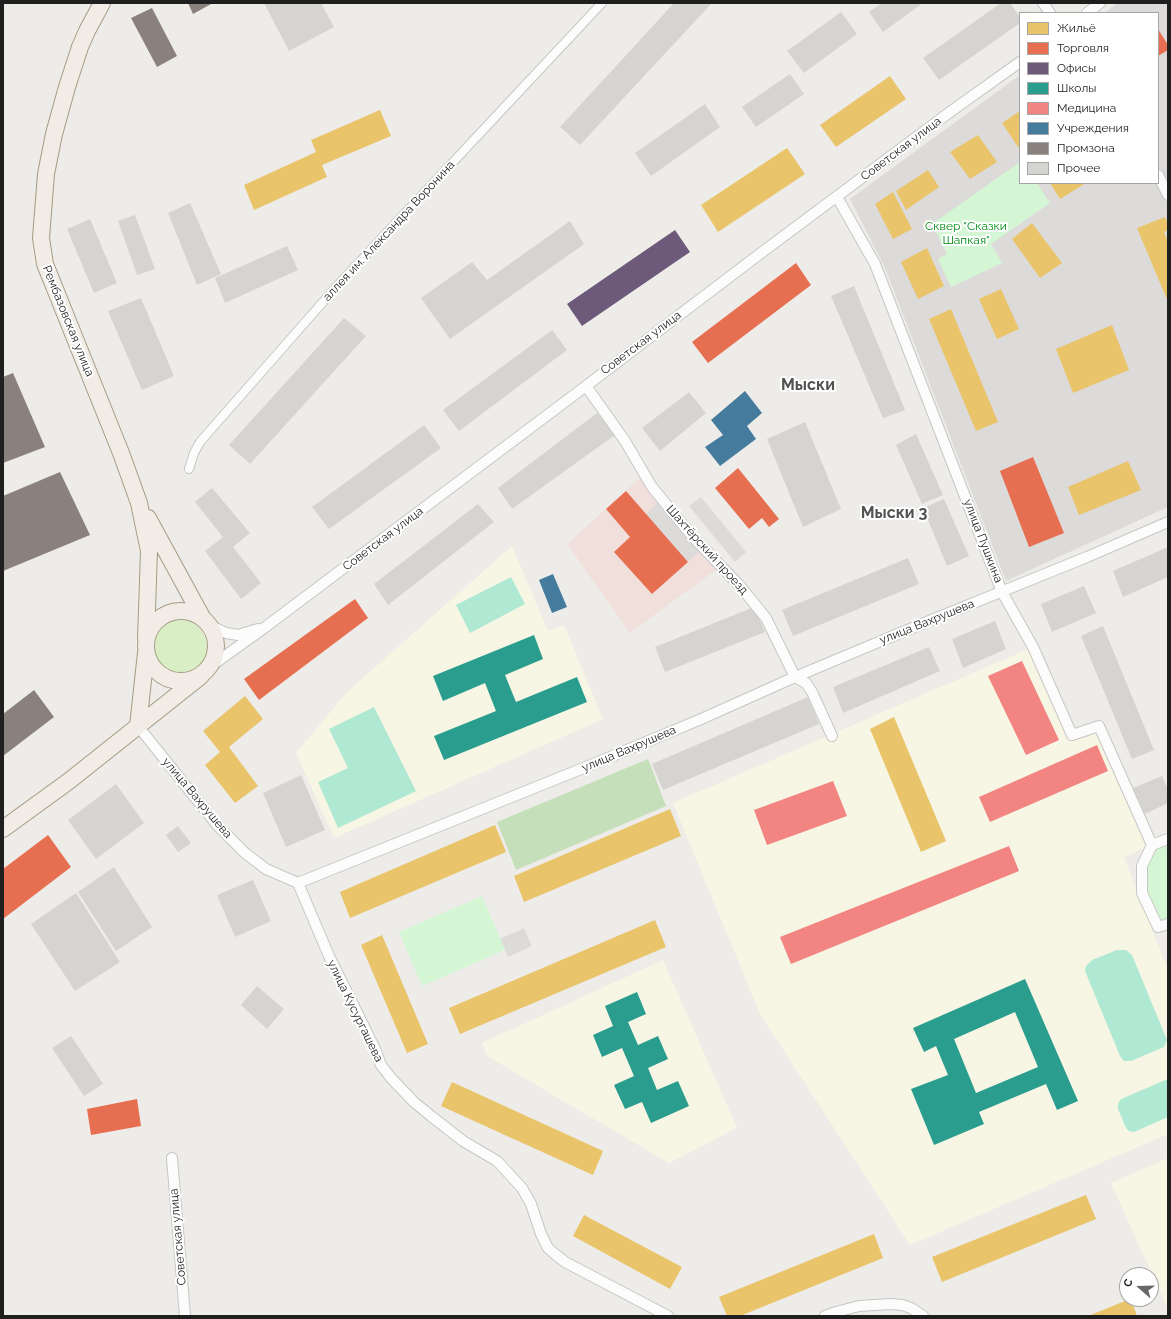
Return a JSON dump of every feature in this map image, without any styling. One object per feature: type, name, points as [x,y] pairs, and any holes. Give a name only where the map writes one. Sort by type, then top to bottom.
[{"type":"main road","name":"Рембазовская улица","points":[[102,3],[80,47],[58,120],[46,174],[40,238],[45,264],[121,453],[139,503],[150,551],[146,646],[138,726]]},
{"type":"main road","points":[[3,829],[69,781],[206,671],[216,653],[216,639],[139,503]]},
{"type":"main road","points":[[206,622],[188,611],[175,611],[162,616],[152,626],[146,646],[151,666],[161,676],[174,681],[188,681],[206,671]]},
{"type":"street","name":"аллея им. Александра Воронина","points":[[189,469],[194,453],[200,442],[337,286],[602,3]]},
{"type":"street","points":[[1043,3],[1049,12]]},
{"type":"street","points":[[1088,12],[1100,3]]},
{"type":"street","name":"Советская улица","points":[[206,671],[950,112],[1019,63]]},
{"type":"street","points":[[1159,177],[1168,195]]},
{"type":"street","name":"улица Пушкина","points":[[837,198],[875,264],[1002,592],[1033,647],[1072,735],[1099,726],[1152,845]]},
{"type":"street","name":"Шахтёрский проезд","points":[[586,386],[625,441],[652,487],[692,538],[740,586],[766,618],[795,677]]},
{"type":"street","name":"улица Вахрушева","points":[[138,726],[217,825],[245,853],[266,869],[298,883],[594,764],[924,622],[1087,558],[1168,522]]},
{"type":"street","points":[[206,622],[226,632],[238,635],[264,628]]},
{"type":"street","points":[[795,677],[806,683],[812,692],[832,736]]},
{"type":"street","points":[[1168,839],[1152,845],[1142,866],[1142,893],[1158,927],[1168,924]]},
{"type":"street","name":"улица Кусургашева","points":[[298,883],[329,956],[381,1065],[391,1078],[414,1102],[435,1120],[462,1141],[497,1161],[514,1179],[522,1188],[531,1204],[541,1234],[548,1248],[565,1262],[668,1316]]},
{"type":"street","name":"Советская улица","points":[[172,1158],[185,1316]]},
{"type":"street","points":[[825,1316],[847,1309],[870,1305],[891,1304],[911,1308],[923,1316]]},
{"type":"shaded area","points":[[1118,3],[1168,3],[1168,507],[1006,581],[885,268],[850,199],[1019,76],[1019,184],[1159,184],[1159,12],[1105,12]]},
{"type":"shaded area","points":[[644,474],[721,566],[630,633],[567,544]]},
{"type":"shaded area","points":[[701,497],[746,552],[735,562],[689,506]]},
{"type":"shaded area","points":[[662,499],[703,548],[688,562],[646,514]]},
{"type":"shaded area","points":[[512,546],[548,631],[564,625],[603,719],[334,838],[296,753],[347,692]]},
{"type":"shaded area","points":[[1033,647],[1072,735],[1099,726],[1152,845],[1124,857],[1168,970],[1168,1134],[910,1245],[760,1014],[673,803]]},
{"type":"shaded area","points":[[524,928],[532,946],[508,957],[500,939]]},
{"type":"shaded area","points":[[663,960],[737,1128],[669,1163],[487,1056],[482,1043]]},
{"type":"shaded area","points":[[1168,1158],[1168,1309],[1159,1289],[1159,1267],[1149,1267],[1111,1183]]},
{"type":"green space","name":"Сквер \"Сказки Шапкая\"","points":[[1019,163],[1019,184],[1038,184],[1050,203],[991,244],[1002,263],[951,287],[938,259],[947,254],[932,224]]},
{"type":"green space","points":[[511,577],[525,604],[470,633],[456,605]]},
{"type":"green space","points":[[180,620],[190,622],[199,628],[205,637],[207,647],[205,657],[199,666],[190,672],[180,674],[170,672],[161,666],[155,657],[153,647],[155,637],[161,628],[170,622]]},
{"type":"green space","points":[[374,707],[416,791],[338,828],[318,782],[348,768],[329,729]]},
{"type":"green space","points":[[648,759],[666,806],[516,870],[497,822]]},
{"type":"green space","points":[[1168,839],[1168,924],[1158,927],[1142,893],[1142,866],[1152,845]]},
{"type":"green space","points":[[482,896],[505,950],[422,986],[399,932]]},
{"type":"green space","points":[[1117,950],[1126,950],[1132,955],[1167,1040],[1164,1047],[1131,1061],[1124,1061],[1120,1056],[1085,971],[1086,966],[1092,960]]},
{"type":"green space","points":[[1168,1079],[1168,1117],[1134,1132],[1129,1131],[1126,1128],[1118,1109],[1118,1104],[1121,1099]]},
{"type":"building: Жильё","points":[[890,76],[906,99],[836,147],[820,125]]},
{"type":"building: Жильё","points":[[380,110],[391,136],[322,165],[327,177],[254,210],[244,185],[316,152],[311,140]]},
{"type":"building: Жильё","points":[[1019,112],[1019,146],[1018,147],[1002,123]]},
{"type":"building: Жильё","points":[[978,135],[997,162],[970,179],[950,152]]},
{"type":"building: Жильё","points":[[787,148],[805,174],[718,232],[701,205]]},
{"type":"building: Жильё","points":[[928,170],[939,187],[906,210],[896,191]]},
{"type":"building: Жильё","points":[[1051,184],[1084,184],[1060,199]]},
{"type":"building: Жильё","points":[[893,192],[912,229],[893,239],[875,204]]},
{"type":"building: Жильё","points":[[1165,217],[1168,223],[1168,230],[1164,232],[1168,242],[1168,302],[1137,228]]},
{"type":"building: Жильё","points":[[1032,223],[1062,263],[1040,278],[1012,239]]},
{"type":"building: Жильё","points":[[927,248],[944,286],[918,299],[901,262]]},
{"type":"building: Жильё","points":[[1001,289],[1019,329],[997,339],[979,299]]},
{"type":"building: Жильё","points":[[951,309],[998,422],[976,431],[929,319]]},
{"type":"building: Жильё","points":[[1112,325],[1129,370],[1073,393],[1056,349]]},
{"type":"building: Жильё","points":[[1128,461],[1141,490],[1079,515],[1068,487]]},
{"type":"building: Жильё","points":[[245,696],[263,719],[229,747],[258,786],[235,803],[205,765],[220,752],[203,731]]},
{"type":"building: Жильё","points":[[894,717],[946,841],[921,852],[870,729]]},
{"type":"building: Жильё","points":[[670,809],[681,836],[524,902],[514,876]]},
{"type":"building: Жильё","points":[[495,825],[506,852],[350,918],[340,892]]},
{"type":"building: Жильё","points":[[655,920],[666,947],[460,1034],[449,1008]]},
{"type":"building: Жильё","points":[[382,935],[428,1044],[407,1053],[361,945]]},
{"type":"building: Жильё","points":[[452,1082],[603,1151],[593,1175],[441,1106]]},
{"type":"building: Жильё","points":[[1086,1195],[1096,1219],[942,1282],[932,1257]]},
{"type":"building: Жильё","points":[[584,1215],[682,1267],[670,1289],[573,1236]]},
{"type":"building: Жильё","points":[[874,1234],[883,1258],[740,1316],[727,1316],[719,1297]]},
{"type":"building: Жильё","points":[[1119,1303],[1119,1307],[1134,1307],[1137,1316],[1088,1316]]},
{"type":"building: Торговля","points":[[1159,31],[1168,45],[1168,50],[1159,55]]},
{"type":"building: Торговля","points":[[796,263],[811,285],[708,363],[692,342]]},
{"type":"building: Торговля","points":[[1033,457],[1064,533],[1029,547],[1000,471]]},
{"type":"building: Торговля","points":[[738,468],[779,519],[769,527],[762,518],[749,529],[715,488]]},
{"type":"building: Торговля","points":[[626,491],[688,562],[652,594],[614,552],[630,537],[606,509]]},
{"type":"building: Торговля","points":[[355,599],[368,618],[259,700],[244,679]]},
{"type":"building: Торговля","points":[[48,835],[71,867],[3,919],[3,869]]},
{"type":"building: Торговля","points":[[137,1099],[141,1126],[91,1135],[87,1109]]},
{"type":"building: Офисы","points":[[675,230],[690,252],[582,326],[567,304]]},
{"type":"building: Школы","points":[[534,635],[543,659],[505,675],[516,702],[577,677],[587,702],[444,760],[434,736],[496,711],[485,683],[443,701],[433,676]]},
{"type":"building: Школы","points":[[1025,979],[1078,1101],[1057,1110],[1046,1084],[979,1112],[984,1124],[934,1145],[911,1089],[948,1075],[936,1046],[924,1052],[913,1028]],"holes":[[[1015,1012],[1038,1067],[976,1093],[954,1039]]]},
{"type":"building: Школы","points":[[637,992],[646,1014],[628,1022],[638,1045],[658,1036],[668,1059],[648,1068],[657,1090],[678,1081],[689,1106],[651,1123],[642,1102],[625,1109],[614,1085],[634,1076],[622,1048],[602,1057],[593,1035],[613,1026],[605,1006]]},
{"type":"building: Медицина","points":[[1022,661],[1059,740],[1026,755],[988,676]]},
{"type":"building: Медицина","points":[[1097,745],[1108,771],[990,822],[979,797]]},
{"type":"building: Медицина","points":[[833,781],[847,816],[767,845],[754,810]]},
{"type":"building: Медицина","points":[[1009,846],[1019,871],[791,964],[780,937]]},
{"type":"building: Учреждения","points":[[745,391],[762,413],[747,426],[756,439],[720,466],[705,447],[723,435],[711,420]]},
{"type":"building: Учреждения","points":[[553,574],[567,607],[552,613],[539,580]]},
{"type":"building: Промзона","points":[[188,3],[213,3],[193,14]]},
{"type":"building: Промзона","points":[[152,8],[177,56],[157,67],[131,18]]},
{"type":"building: Промзона","points":[[13,373],[45,447],[3,463],[3,377]]},
{"type":"building: Промзона","points":[[60,472],[90,535],[3,571],[3,496]]},
{"type":"building: Промзона","points":[[34,690],[54,717],[3,756],[3,714]]},
{"type":"building: Прочее","points":[[264,3],[321,3],[334,27],[289,51]]},
{"type":"building: Прочее","points":[[674,3],[712,3],[580,145],[560,127]]},
{"type":"building: Прочее","points":[[882,3],[923,3],[883,32],[869,12]]},
{"type":"building: Прочее","points":[[1001,3],[1010,3],[1019,16],[1019,24],[939,80],[923,58]]},
{"type":"building: Прочее","points":[[841,12],[857,34],[804,73],[787,51]]},
{"type":"building: Прочее","points":[[790,74],[804,94],[756,127],[742,107]]},
{"type":"building: Прочее","points":[[705,104],[720,127],[651,176],[635,153]]},
{"type":"building: Прочее","points":[[190,203],[221,274],[197,285],[168,213]]},
{"type":"building: Прочее","points":[[135,215],[155,269],[137,275],[118,221]]},
{"type":"building: Прочее","points":[[90,219],[117,283],[94,293],[67,229]]},
{"type":"building: Прочее","points":[[570,221],[584,244],[450,339],[421,298],[472,262],[487,280]]},
{"type":"building: Прочее","points":[[287,246],[298,270],[225,303],[215,278]]},
{"type":"building: Прочее","points":[[854,286],[905,410],[883,418],[831,296]]},
{"type":"building: Прочее","points":[[141,298],[174,376],[142,390],[108,311]]},
{"type":"building: Прочее","points":[[344,318],[366,336],[250,464],[229,445]]},
{"type":"building: Прочее","points":[[552,330],[567,350],[459,431],[443,410]]},
{"type":"building: Прочее","points":[[689,392],[706,413],[660,451],[642,428]]},
{"type":"building: Прочее","points":[[597,413],[615,435],[512,509],[498,488]]},
{"type":"building: Прочее","points":[[805,422],[841,509],[803,527],[767,439]]},
{"type":"building: Прочее","points":[[424,425],[441,448],[329,529],[312,507]]},
{"type":"building: Прочее","points":[[916,434],[943,495],[922,504],[896,445]]},
{"type":"building: Прочее","points":[[212,488],[250,533],[233,547],[261,583],[241,599],[205,551],[223,537],[195,502]]},
{"type":"building: Прочее","points":[[944,499],[969,556],[947,566],[923,508]]},
{"type":"building: Прочее","points":[[478,504],[494,522],[388,605],[374,584]]},
{"type":"building: Прочее","points":[[1168,547],[1168,577],[1123,597],[1113,571]]},
{"type":"building: Прочее","points":[[908,558],[919,584],[793,636],[782,610]]},
{"type":"building: Прочее","points":[[1084,586],[1096,613],[1052,632],[1041,604]]},
{"type":"building: Прочее","points":[[754,607],[765,632],[665,672],[655,647]]},
{"type":"building: Прочее","points":[[995,621],[1006,649],[963,668],[952,639]]},
{"type":"building: Прочее","points":[[1103,626],[1154,750],[1132,759],[1081,636]]},
{"type":"building: Прочее","points":[[929,647],[940,671],[843,713],[833,687]]},
{"type":"building: Прочее","points":[[808,697],[819,724],[663,790],[652,764]]},
{"type":"building: Прочее","points":[[301,775],[325,830],[286,847],[263,793]]},
{"type":"building: Прочее","points":[[1162,776],[1168,790],[1168,803],[1145,814],[1133,788]]},
{"type":"building: Прочее","points":[[116,784],[144,823],[96,859],[68,820]]},
{"type":"building: Прочее","points":[[178,826],[191,843],[178,852],[166,835]]},
{"type":"building: Прочее","points":[[114,867],[152,927],[116,951],[78,892]]},
{"type":"building: Прочее","points":[[253,880],[271,921],[235,937],[217,895]]},
{"type":"building: Прочее","points":[[76,893],[120,962],[75,991],[31,924]]},
{"type":"building: Прочее","points":[[257,986],[284,1009],[267,1029],[241,1005]]},
{"type":"building: Прочее","points":[[71,1036],[103,1084],[84,1096],[52,1048]]},
{"type":"district","name":"Мыски","points":[[808,385]]},
{"type":"district","name":"Мыски 3","points":[[894,513]]}]
